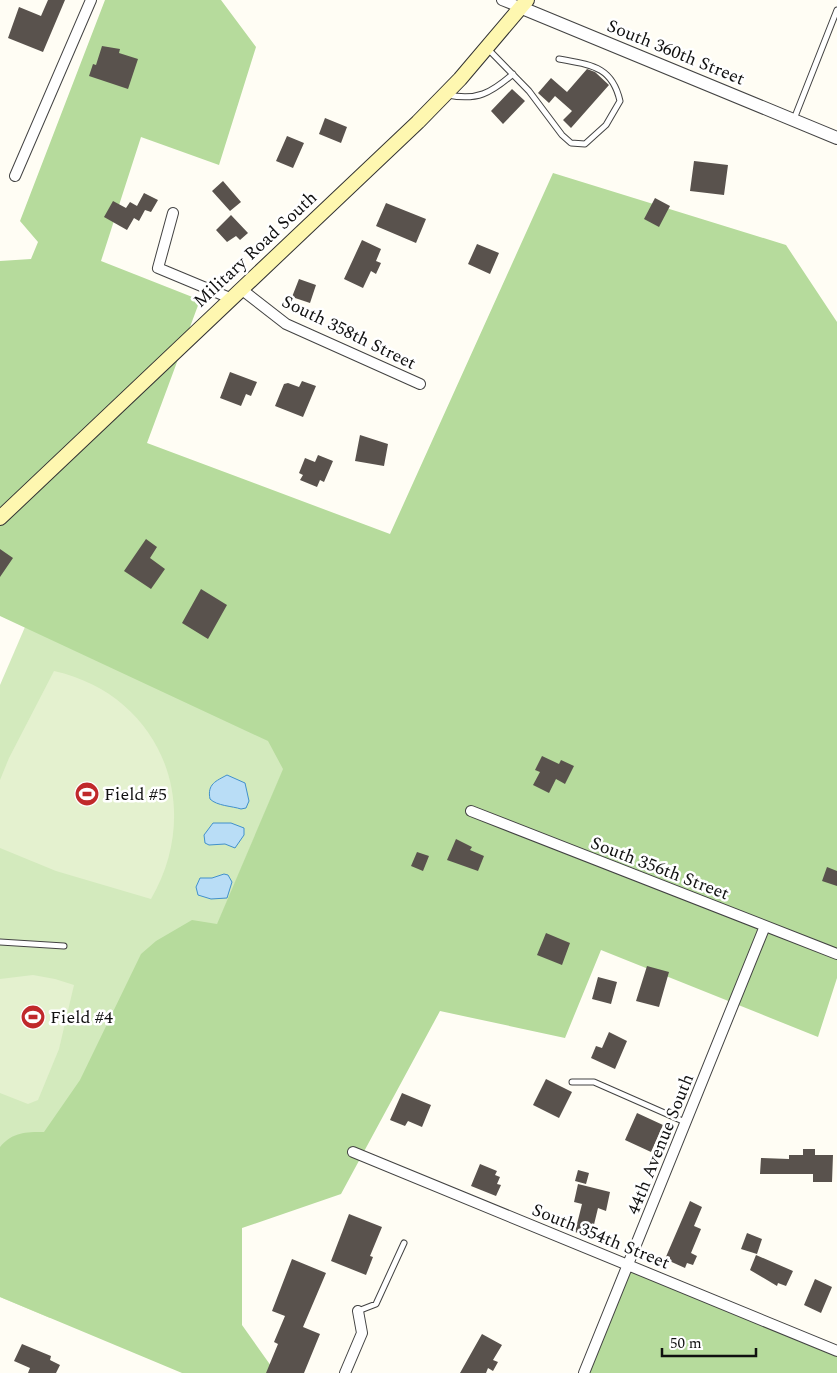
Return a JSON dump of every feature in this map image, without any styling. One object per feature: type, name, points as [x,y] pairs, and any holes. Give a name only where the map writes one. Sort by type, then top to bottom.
[{"type":"main road","name":"Military Road South","points":[[0,518],[445,94],[524,4]]},
{"type":"street","name":"South 360th Street","points":[[502,0],[524,4],[837,138]]},
{"type":"street","points":[[15,176],[90,3]]},
{"type":"street","name":"South 358th Street","points":[[174,213],[158,268],[235,294],[286,324],[420,384]]},
{"type":"street","name":"South 356th Street","points":[[471,811],[837,954]]},
{"type":"street","name":"44th Avenue South","points":[[584,1373],[765,926]]},
{"type":"street","name":"South 354th Street","points":[[353,1152],[837,1351]]},
{"type":"street","points":[[346,1373],[362,1333],[358,1311]]},
{"type":"lane","points":[[794,120],[837,10]]},
{"type":"lane","points":[[487,48],[529,91],[562,135],[571,143],[585,144],[606,125],[620,101],[616,87],[608,75],[591,65],[559,59]]},
{"type":"lane","points":[[445,94],[464,98],[493,92],[513,74]]},
{"type":"lane","points":[[0,942],[64,946]]},
{"type":"lane","points":[[572,1082],[594,1082],[686,1122]]},
{"type":"lane","points":[[358,1311],[376,1304],[404,1243]]},
{"type":"green space","points":[[105,0],[221,0],[256,47],[219,165],[141,137],[101,261],[200,300],[147,443],[390,534],[553,173],[786,245],[837,322],[837,978],[818,1037],[601,950],[565,1038],[440,1011],[341,1194],[242,1228],[242,1325],[276,1373],[182,1373],[0,1297],[0,1147],[10,1138],[20,1134],[44,1132],[80,1080],[141,954],[156,941],[192,920],[217,924],[283,769],[268,741],[0,616],[0,261],[31,259],[38,242],[20,221]]},
{"type":"green space","points":[[25,627],[295,742],[50,1318],[0,1297],[0,685]]},
{"type":"green space","name":"Field #5","points":[[54,671],[91,684],[122,704],[146,729],[163,759],[172,792],[174,828],[167,863],[151,899],[56,871],[0,848],[0,780],[9,758]]},
{"type":"green space","name":"Field #4","points":[[33,975],[74,985],[59,1049],[38,1100],[28,1104],[0,1093],[0,979]]},
{"type":"green space","points":[[629,1265],[837,1351],[837,1373],[584,1373]]},
{"type":"water","points":[[227,775],[245,783],[249,801],[246,808],[241,809],[221,804],[210,799],[211,786]]},
{"type":"water","points":[[213,823],[231,823],[244,828],[244,835],[235,848],[225,844],[209,845],[205,843],[204,835]]},
{"type":"water","points":[[224,874],[228,875],[232,882],[227,898],[211,899],[198,895],[196,887],[200,878],[212,878]]},
{"type":"building","points":[[48,0],[65,0],[43,52],[8,38],[19,7],[41,16]]},
{"type":"building","points":[[102,46],[120,49],[119,53],[138,59],[128,89],[89,76],[93,64],[96,65]]},
{"type":"building","points":[[587,69],[595,72],[609,85],[571,128],[563,120],[572,111],[555,96],[549,103],[538,93],[551,78],[567,92]]},
{"type":"building","points":[[512,89],[525,101],[503,124],[491,111]]},
{"type":"building","points":[[325,118],[347,127],[341,143],[319,134]]},
{"type":"building","points":[[287,136],[304,143],[293,168],[276,161]]},
{"type":"building","points":[[694,161],[728,165],[724,195],[690,191]]},
{"type":"building","points":[[223,181],[241,202],[230,211],[212,191]]},
{"type":"building","points":[[144,193],[158,200],[151,212],[145,210],[139,221],[134,218],[127,230],[104,217],[113,201],[126,208],[130,202],[137,206]]},
{"type":"building","points":[[655,198],[670,206],[659,227],[644,219]]},
{"type":"building","points":[[386,203],[426,219],[416,243],[376,226]]},
{"type":"building","points":[[231,215],[248,233],[240,240],[236,236],[227,242],[216,230]]},
{"type":"building","points":[[362,240],[381,249],[376,261],[381,263],[376,274],[371,271],[363,288],[344,279]]},
{"type":"building","points":[[477,244],[499,253],[490,274],[468,264]]},
{"type":"building","points":[[299,279],[316,285],[310,303],[292,297]]},
{"type":"building","points":[[230,372],[257,382],[251,396],[246,394],[241,406],[220,398]]},
{"type":"building","points":[[302,381],[316,386],[303,417],[275,406],[284,384],[288,383],[299,387]]},
{"type":"building","points":[[360,435],[388,444],[384,466],[355,461]]},
{"type":"building","points":[[318,455],[333,461],[324,482],[320,480],[317,487],[300,480],[303,475],[299,473],[305,458],[315,462]]},
{"type":"building","points":[[146,539],[157,547],[150,558],[165,569],[151,589],[124,571]]},
{"type":"building","points":[[0,549],[13,558],[0,577]]},
{"type":"building","points":[[201,589],[227,605],[208,639],[182,623]]},
{"type":"building","points":[[542,756],[559,764],[561,760],[574,766],[565,784],[556,779],[549,793],[533,785],[540,772],[535,770]]},
{"type":"building","points":[[456,839],[472,847],[470,850],[484,856],[478,871],[447,860]]},
{"type":"building","points":[[417,852],[429,856],[423,871],[411,866]]},
{"type":"building","points":[[827,867],[837,871],[837,886],[822,881]]},
{"type":"building","points":[[546,933],[570,943],[562,965],[537,955]]},
{"type":"building","points":[[647,966],[669,972],[659,1007],[636,1001]]},
{"type":"building","points":[[598,977],[617,982],[611,1004],[592,999]]},
{"type":"building","points":[[609,1032],[627,1041],[615,1069],[591,1058],[596,1046],[602,1048]]},
{"type":"building","points":[[546,1079],[572,1092],[559,1118],[533,1105]]},
{"type":"building","points":[[402,1093],[431,1105],[422,1127],[408,1121],[405,1126],[390,1120]]},
{"type":"building","points":[[637,1113],[663,1125],[651,1152],[625,1140]]},
{"type":"building","points":[[803,1149],[815,1149],[815,1155],[833,1155],[832,1182],[813,1182],[813,1174],[760,1174],[761,1158],[789,1159],[789,1155],[803,1155]]},
{"type":"building","points":[[480,1164],[497,1171],[495,1175],[500,1177],[497,1184],[501,1185],[496,1196],[471,1186]]},
{"type":"building","points":[[578,1170],[589,1173],[586,1184],[575,1181]]},
{"type":"building","points":[[578,1184],[610,1192],[606,1211],[598,1208],[591,1237],[575,1232],[582,1204],[574,1202]]},
{"type":"building","points":[[690,1201],[702,1207],[694,1226],[701,1229],[691,1253],[697,1256],[693,1265],[687,1263],[685,1268],[665,1259]]},
{"type":"building","points":[[349,1214],[382,1227],[370,1256],[373,1257],[366,1275],[331,1261]]},
{"type":"building","points":[[747,1233],[762,1239],[757,1254],[741,1249]]},
{"type":"building","points":[[756,1255],[793,1271],[786,1286],[778,1283],[777,1286],[750,1270]]},
{"type":"building","points":[[292,1259],[326,1273],[303,1327],[320,1334],[304,1373],[266,1373],[278,1344],[274,1342],[285,1316],[272,1311]]},
{"type":"building","points":[[815,1279],[832,1287],[821,1313],[804,1305]]},
{"type":"building","points":[[482,1334],[502,1345],[493,1360],[498,1362],[493,1371],[488,1368],[486,1373],[460,1373]]},
{"type":"building","points":[[22,1344],[51,1356],[50,1360],[60,1365],[56,1373],[28,1373],[30,1368],[14,1361]]},
{"type":"place","name":"Field #5","points":[[87,794]]},
{"type":"place","name":"Field #4","points":[[33,1017]]}]
